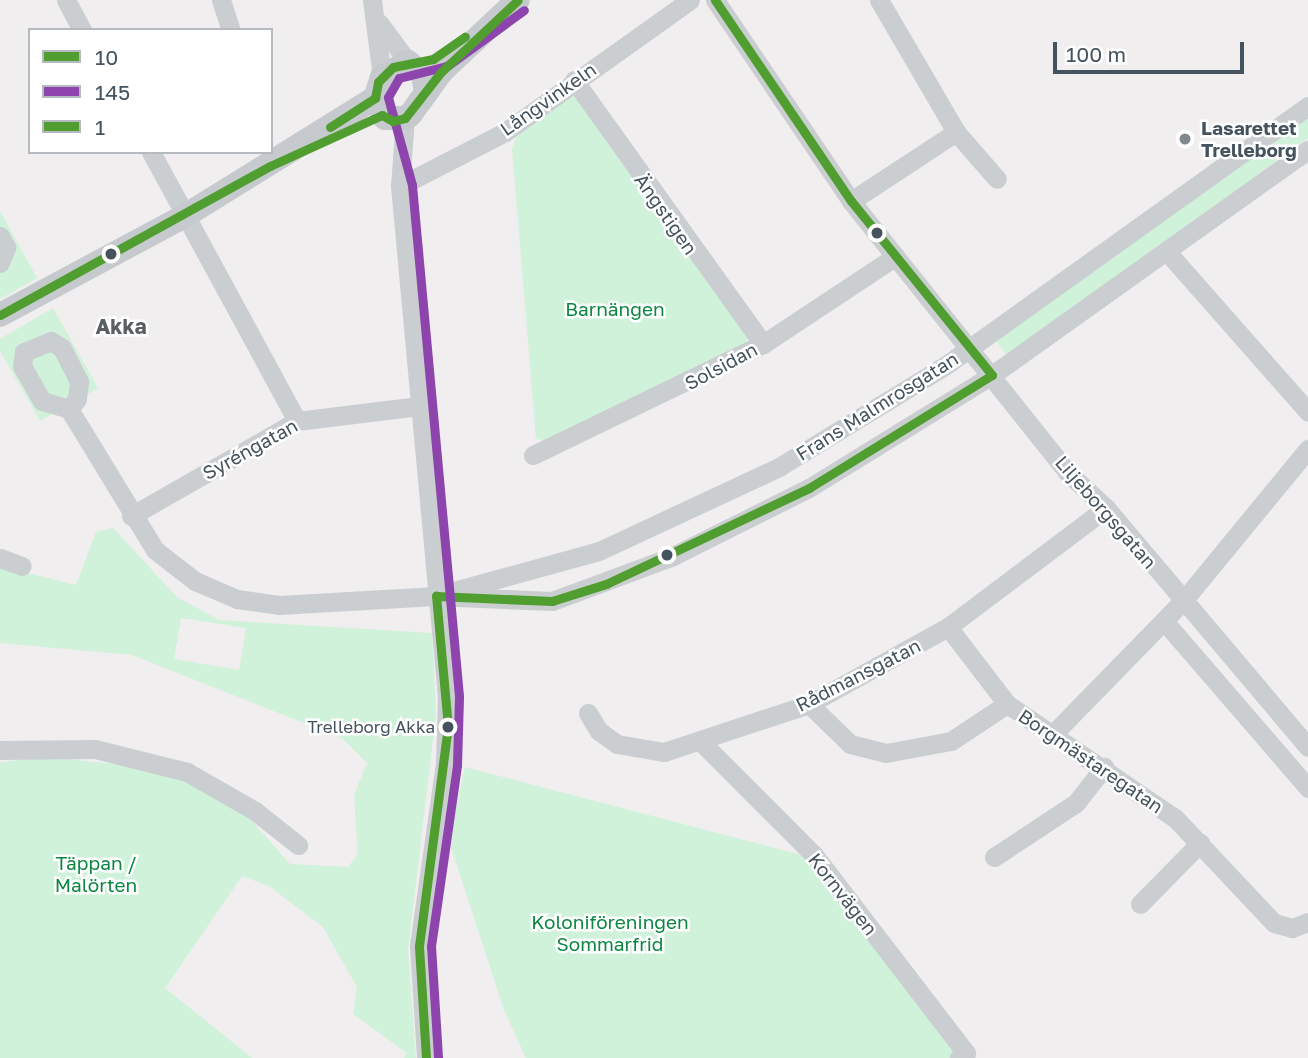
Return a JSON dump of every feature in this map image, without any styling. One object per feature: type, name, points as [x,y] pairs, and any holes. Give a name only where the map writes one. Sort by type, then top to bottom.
[{"type":"main road","points":[[386,105],[410,63],[441,55],[517,0]]},
{"type":"main road","points":[[0,315],[386,105],[426,93],[517,0]]},
{"type":"main road","points":[[410,63],[423,75],[426,93]]},
{"type":"street","points":[[66,0],[81,28]]},
{"type":"street","points":[[221,0],[230,28]]},
{"type":"street","name":"Långvinkeln","points":[[400,186],[505,131],[690,0]]},
{"type":"street","name":"Liljeborgsgatan","points":[[715,0],[851,201],[1067,472],[1106,508],[1182,601],[1306,741]]},
{"type":"street","points":[[879,0],[956,132],[998,179]]},
{"type":"street","points":[[374,10],[410,63]]},
{"type":"street","points":[[374,10],[400,186],[448,727],[419,946],[426,1058]]},
{"type":"street","name":"Ängstigen","points":[[574,80],[763,344]]},
{"type":"street","name":"Frans Malmrosgatan","points":[[436,596],[599,551],[691,513],[865,417],[970,347],[1308,106]]},
{"type":"street","points":[[851,201],[956,132]]},
{"type":"street","name":"Frans Malmrosgatan","points":[[69,409],[131,516],[165,557],[195,581],[237,599],[279,605],[436,596],[552,601],[606,584],[729,530],[810,488],[992,375],[1168,253],[1308,150]]},
{"type":"street","points":[[152,154],[188,214],[297,421]]},
{"type":"street","points":[[0,236],[6,247],[0,263]]},
{"type":"street","points":[[1168,253],[1308,412]]},
{"type":"street","name":"Solsidan","points":[[533,455],[763,344],[896,256]]},
{"type":"street","name":"Syréngatan","points":[[131,516],[297,421],[419,406]]},
{"type":"street","points":[[1054,733],[1182,601],[1308,449]]},
{"type":"street","name":"Rådmansgatan","points":[[588,713],[598,732],[643,752],[700,741],[809,704],[948,627],[1106,508]]},
{"type":"street","points":[[0,558],[22,566]]},
{"type":"street","points":[[1164,621],[1308,789]]},
{"type":"street","name":"Borgmästaregatan","points":[[948,627],[1007,704],[1133,785],[1200,843],[1274,923],[1292,928],[1308,922]]},
{"type":"street","points":[[809,704],[850,744],[886,753],[951,741],[1007,704]]},
{"type":"street","name":"Kornvägen","points":[[700,741],[814,855],[966,1053],[959,1058]]},
{"type":"street","points":[[0,750],[95,749],[187,772],[256,811],[298,845]]},
{"type":"street","points":[[994,857],[1076,803],[1104,767]]},
{"type":"street","points":[[1140,904],[1200,843]]},
{"type":"green space","name":"Barnängen","points":[[575,94],[747,335],[748,345],[550,441],[536,439],[512,149],[520,126]]},
{"type":"green space","points":[[1308,115],[1308,138],[1007,355],[994,339]]},
{"type":"green space","points":[[0,211],[37,278],[0,299]]},
{"type":"green space","points":[[53,308],[98,388],[40,421],[0,351],[0,339]]},
{"type":"green space","name":"Täppan / Malörten","points":[[113,528],[177,597],[219,620],[432,633],[436,714],[408,950],[416,1058],[404,1058],[407,1053],[353,1014],[357,987],[323,927],[269,886],[242,876],[165,988],[252,1058],[0,1058],[0,762],[47,757],[125,765],[186,781],[244,812],[290,864],[348,867],[358,854],[354,795],[367,763],[342,738],[132,655],[0,643],[0,566],[76,585],[96,532]],"holes":[[[181,618],[246,628],[239,670],[174,659]]]},
{"type":"green space","name":"Koloniföreningen Sommarfrid","points":[[465,767],[809,857],[961,1058],[526,1058],[504,1010],[449,841]]},
{"type":"transit line","name":"1","points":[[0,315],[270,166],[382,115],[393,121],[405,118],[441,72],[518,0]]},
{"type":"transit line","name":"10","points":[[436,596],[552,601],[606,584],[809,488],[992,375],[851,201],[715,0]]},
{"type":"transit line","name":"145","points":[[438,1057],[431,946],[457,765],[459,696],[412,185],[388,97],[399,78],[447,66],[524,10]]},
{"type":"transit line","name":"1","points":[[330,127],[375,98],[378,82],[393,67],[433,59],[465,37]]},
{"type":"transit line","name":"10","points":[[426,1058],[419,946],[448,727],[436,596]]},
{"type":"place","name":"Lasarettet Trelleborg","points":[[1185,139]]},
{"type":"place","name":"Trelleborg Akka","points":[[448,727]]},
{"type":"district","name":"Akka","points":[[121,326]]}]
